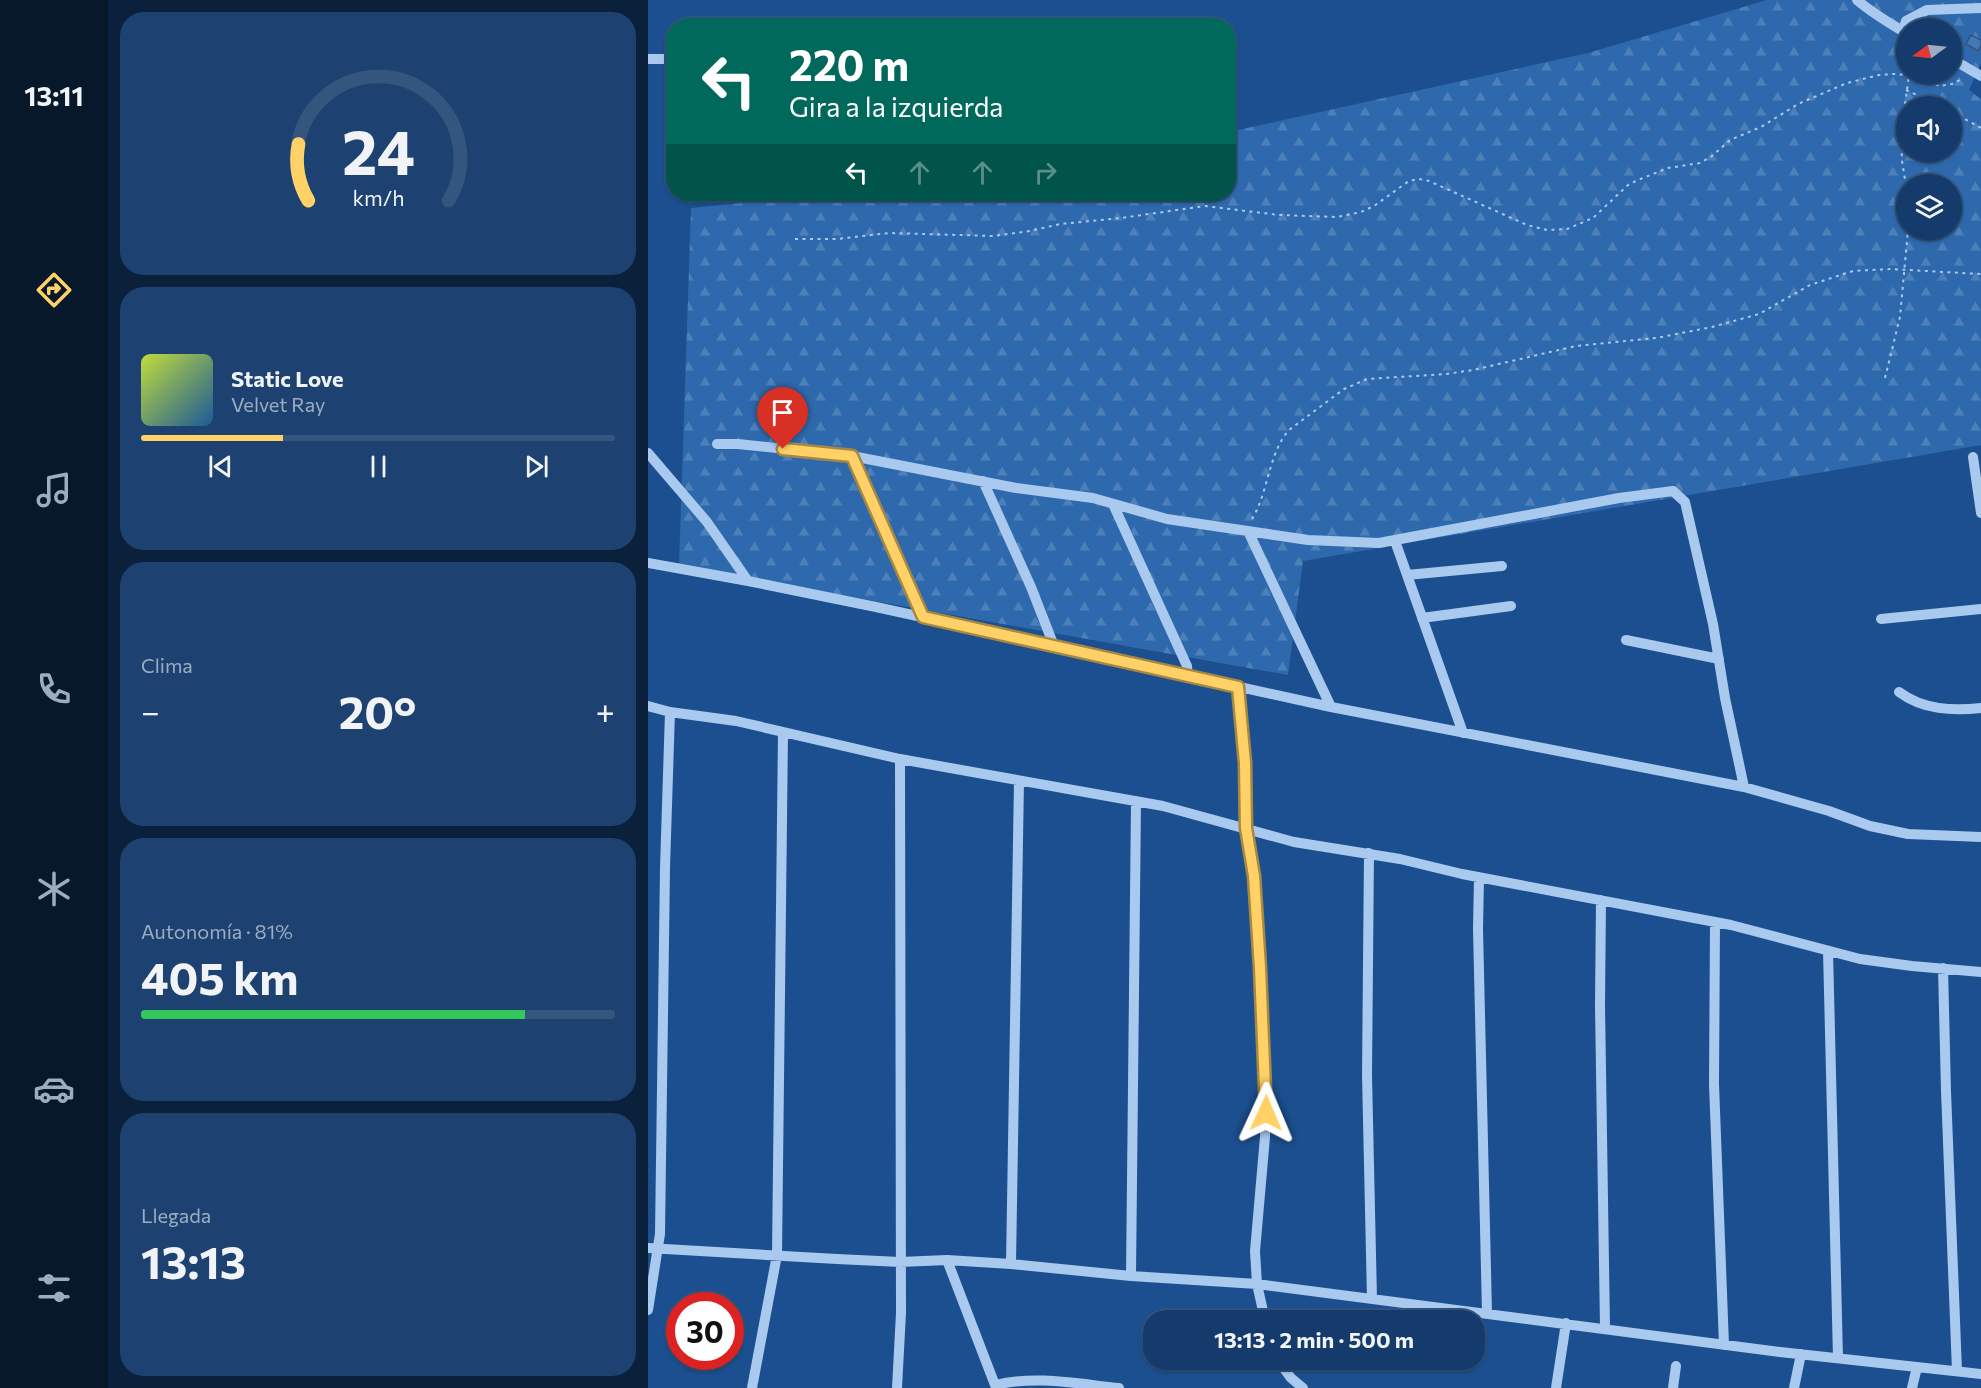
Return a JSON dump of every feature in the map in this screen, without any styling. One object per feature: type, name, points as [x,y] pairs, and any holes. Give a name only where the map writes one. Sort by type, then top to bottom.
[{"type":"street","points":[[1857,0],[1873,14],[1896,25]]},
{"type":"street","points":[[1912,18],[1927,10],[1981,8]]},
{"type":"street","points":[[648,59],[666,59]]},
{"type":"street","points":[[1962,65],[1978,75]]},
{"type":"street","points":[[717,444],[738,444],[852,456],[983,481],[1093,498],[1167,519],[1308,540],[1379,543],[1395,541],[1619,498],[1673,491],[1686,502],[1713,624],[1744,787]]},
{"type":"street","points":[[648,453],[707,522],[748,581]]},
{"type":"street","points":[[852,456],[923,617]]},
{"type":"street","points":[[1973,457],[1981,513]]},
{"type":"street","points":[[983,481],[1031,587],[1054,646]]},
{"type":"street","points":[[1113,504],[1187,666],[1188,676]]},
{"type":"street","points":[[1248,531],[1331,707]]},
{"type":"street","points":[[1395,541],[1463,733]]},
{"type":"street","points":[[648,563],[923,617],[1331,707],[1744,787],[1870,826],[1898,832],[1981,837]]},
{"type":"street","points":[[1407,575],[1502,566]]},
{"type":"street","points":[[1422,618],[1511,606]]},
{"type":"street","points":[[1881,619],[1981,609]]},
{"type":"street","points":[[1626,640],[1719,659]]},
{"type":"street","points":[[1238,687],[1245,763],[1246,828],[1254,876],[1266,1090],[1265,1137],[1255,1251],[1257,1284],[1263,1310]]},
{"type":"street","points":[[1899,692],[1908,699],[1943,709],[1981,708]]},
{"type":"street","points":[[648,706],[670,712],[736,722],[900,759],[1136,801],[1318,847],[1369,853],[1479,877],[1715,922],[1828,951],[1886,963],[1981,972]]},
{"type":"street","points":[[648,1310],[654,1248],[670,712]]},
{"type":"street","points":[[752,1388],[777,1255],[783,732]]},
{"type":"street","points":[[897,1388],[901,1313],[900,759]]},
{"type":"street","points":[[1011,1264],[1018,781]]},
{"type":"street","points":[[1131,1276],[1136,801]]},
{"type":"street","points":[[1369,853],[1367,1075],[1372,1299]]},
{"type":"street","points":[[1479,877],[1478,929],[1486,1313]]},
{"type":"street","points":[[1601,900],[1600,1029],[1605,1328]]},
{"type":"street","points":[[1715,922],[1714,1107],[1724,1345]]},
{"type":"street","points":[[1828,951],[1838,1358]]},
{"type":"street","points":[[1943,968],[1958,1371]]},
{"type":"street","points":[[654,1248],[900,1262],[947,1260],[1257,1284],[1724,1345],[1981,1374]]},
{"type":"street","points":[[947,1260],[996,1385],[1041,1380],[1119,1388]]},
{"type":"street","points":[[1556,1388],[1566,1323]]},
{"type":"street","points":[[1794,1388],[1801,1354]]},
{"type":"street","points":[[1673,1388],[1676,1366]]},
{"type":"street","points":[[1912,1388],[1917,1367]]},
{"type":"street","points":[[1284,1370],[1295,1386]]},
{"type":"path","points":[[795,239],[837,240],[889,233],[993,236],[1060,224],[1205,206],[1279,215],[1337,217],[1361,212],[1374,206],[1404,183],[1419,179],[1429,181],[1537,228],[1567,229],[1593,218],[1628,185],[1658,171],[1700,163],[1730,140],[1761,127],[1806,101],[1862,78],[1896,75]]},
{"type":"path","points":[[1962,80],[1978,75]]},
{"type":"path","points":[[1904,174],[1901,134],[1907,84]]},
{"type":"path","points":[[1934,84],[1946,86],[1952,84]]},
{"type":"path","points":[[1906,90],[1919,96]]},
{"type":"path","points":[[1962,118],[1981,128]]},
{"type":"path","points":[[1885,378],[1900,317],[1907,240]]},
{"type":"path","points":[[1248,531],[1249,523],[1259,507],[1277,448],[1288,430],[1357,382],[1376,378],[1410,378],[1455,373],[1576,346],[1682,334],[1751,317],[1810,285],[1839,274],[1866,269],[1981,274]]},
{"type":"green space","points":[[1767,0],[1981,0],[1981,63],[1969,90],[1981,99],[1981,445],[1303,561],[1288,675],[679,566],[691,208],[760,201],[1236,201],[1236,130],[1588,53]]},
{"type":"building","points":[[1971,35],[1981,40],[1978,51],[1966,44]]},
{"type":"route","points":[[783,449],[852,456],[923,617],[1238,687],[1245,763],[1246,828],[1254,876],[1266,1113]]}]
